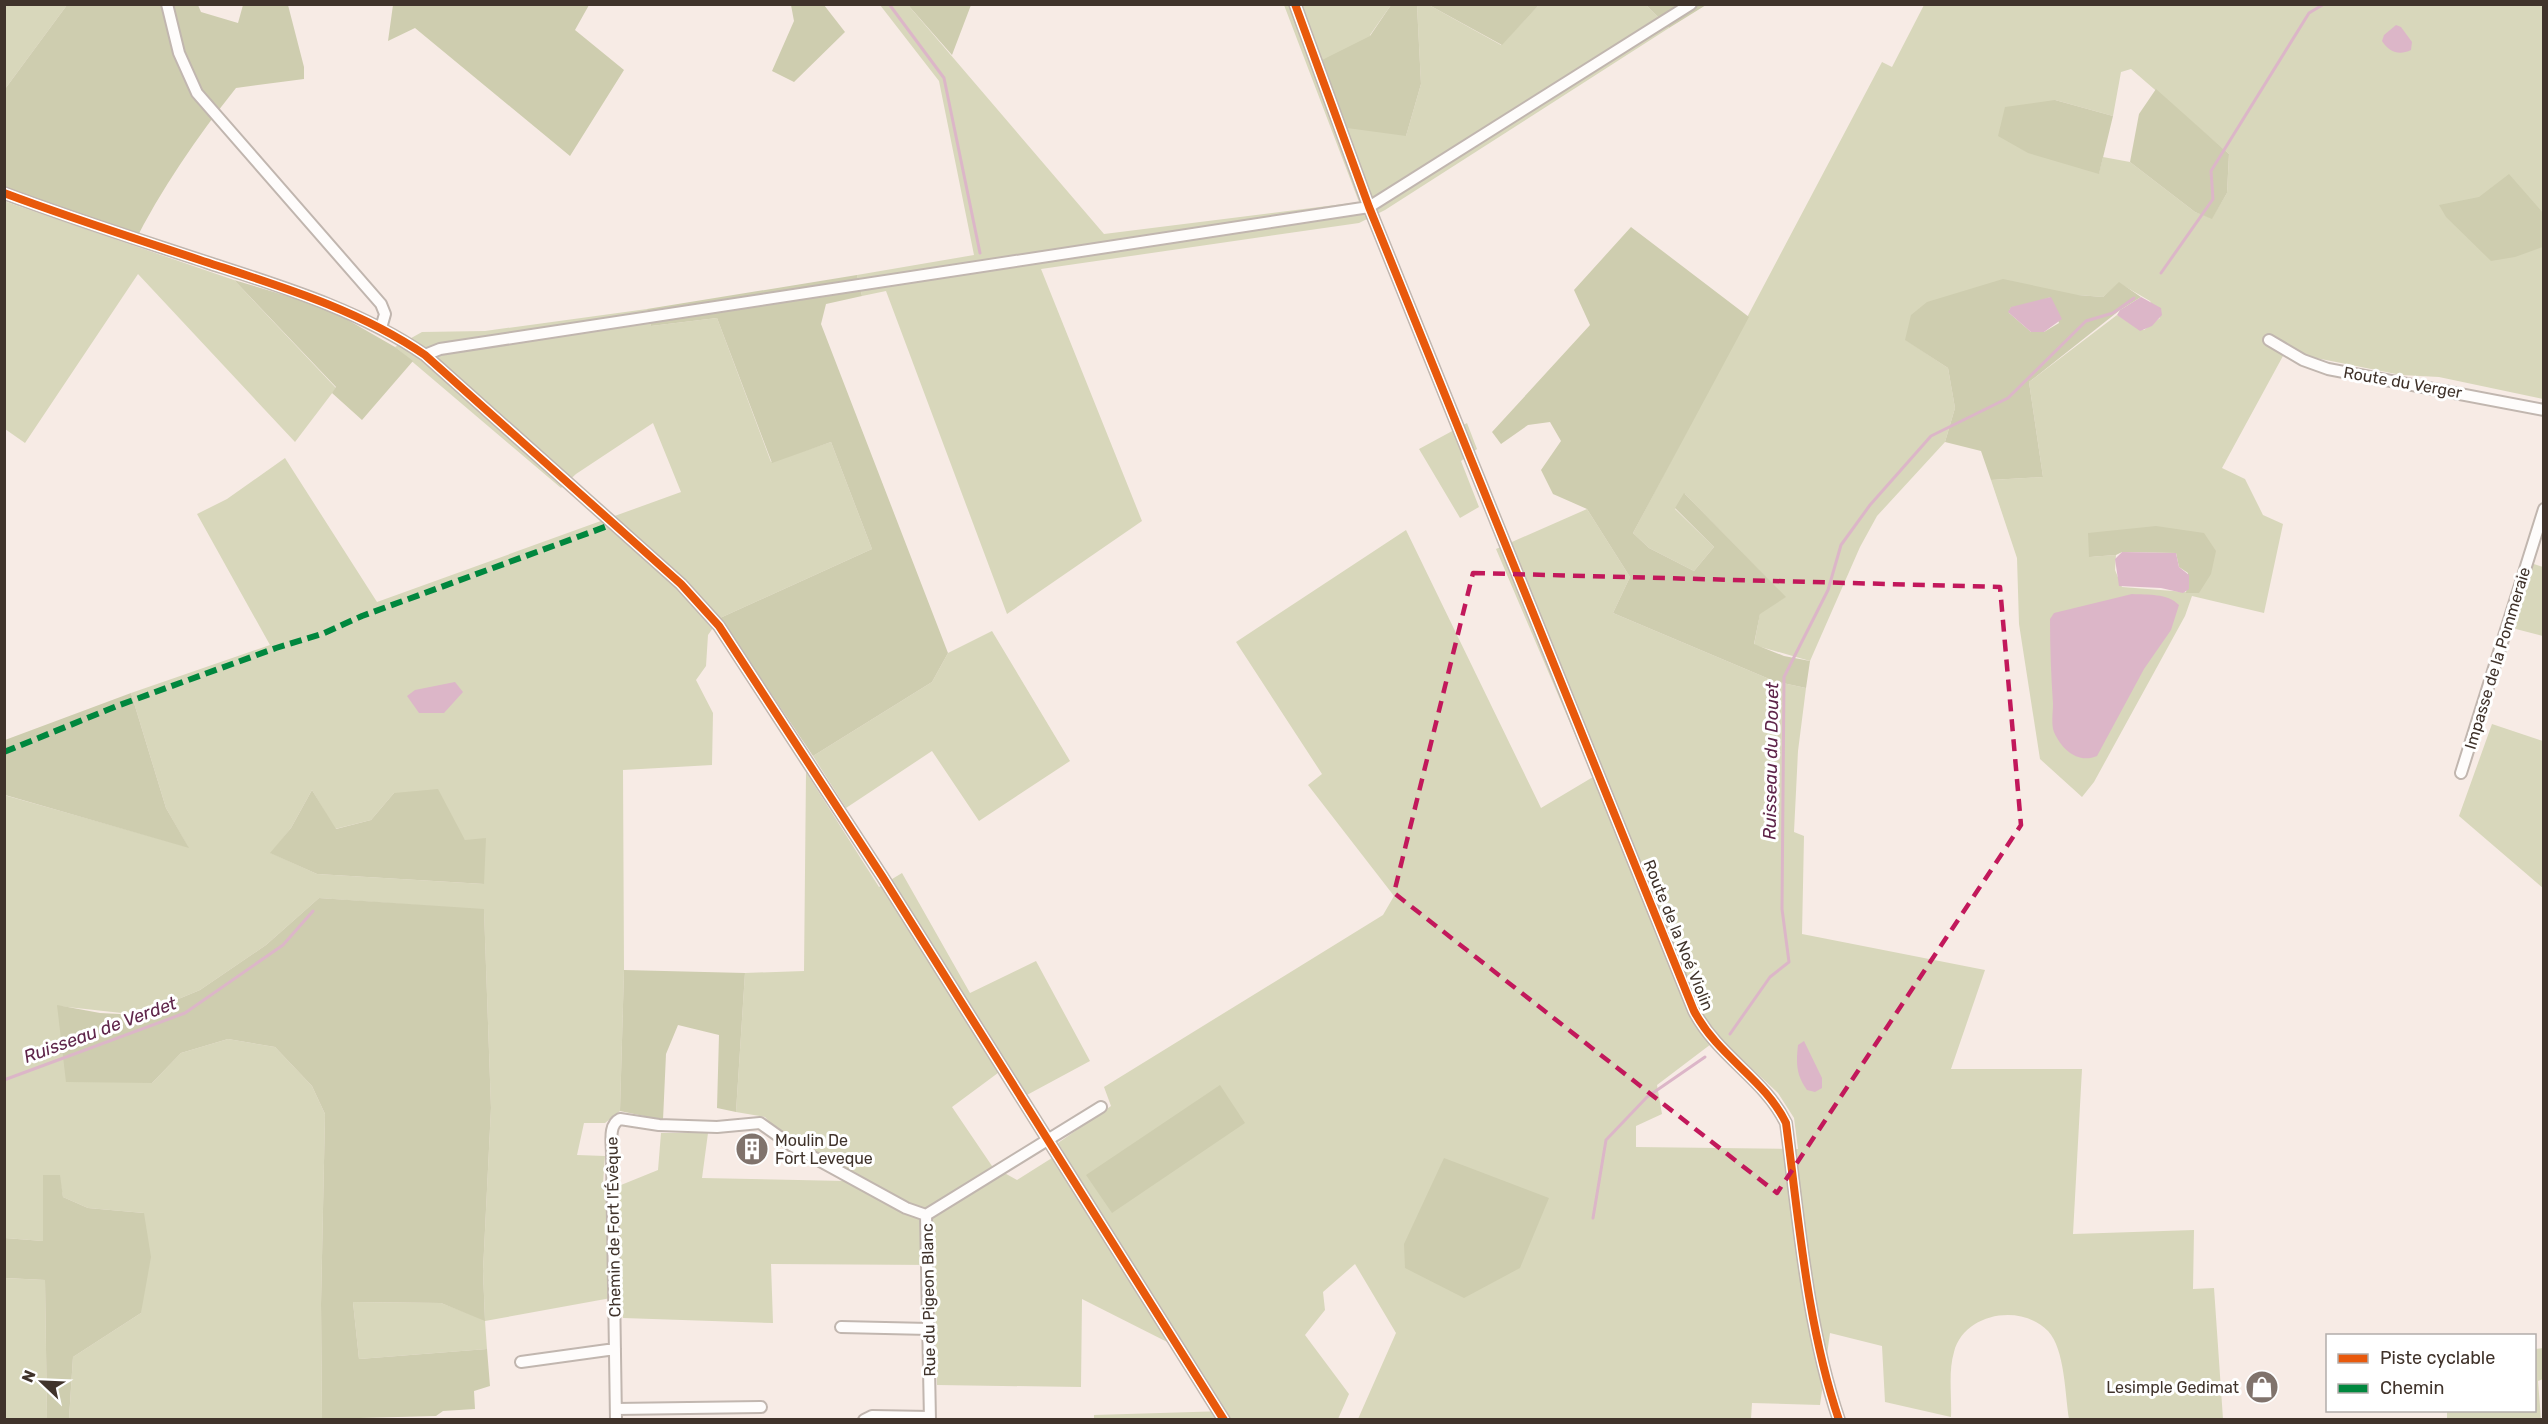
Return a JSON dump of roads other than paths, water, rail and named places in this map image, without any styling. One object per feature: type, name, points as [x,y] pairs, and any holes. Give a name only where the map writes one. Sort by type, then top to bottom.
[{"type":"street","points":[[167,4],[178,53],[197,93],[381,304],[385,314],[381,328]]},
{"type":"street","name":"Route de la Noé Violin","points":[[1295,4],[1369,207],[1694,1011],[1704,1030],[1719,1048],[1778,1106],[1786,1123],[1814,1322],[1827,1384],[1839,1419]]},
{"type":"street","points":[[425,355],[440,349],[1369,207],[1690,4]]},
{"type":"street","points":[[4,194],[297,292],[381,328],[425,355],[705,608],[875,866],[1224,1419]]},
{"type":"street","name":"Route du Verger","points":[[2269,340],[2302,360],[2328,369],[2544,410]]},
{"type":"street","name":"Impasse de la Pommeraie","points":[[2461,773],[2544,509]]},
{"type":"street","name":"Rue du Pigeon Blanc","points":[[930,1418],[926,1215],[1101,1107]]},
{"type":"street","name":"Chemin de Fort l'Évêque","points":[[616,1414],[612,1128],[620,1119],[659,1125],[694,1126],[760,1123],[790,1145],[906,1208],[926,1215]]},
{"type":"street","points":[[841,1327],[929,1329]]},
{"type":"street","points":[[521,1362],[615,1349]]},
{"type":"street","points":[[616,1414],[761,1407]]},
{"type":"street","points":[[864,1419],[872,1416],[930,1418]]},
{"type":"waterway","points":[[889,4],[944,78],[980,253]]},
{"type":"waterway","name":"Ruisseau du Douet","points":[[2161,273],[2213,199],[2211,171],[2309,13],[2324,4]]},
{"type":"waterway","name":"Ruisseau du Douet","points":[[1730,1034],[1770,977],[1789,962],[1782,909],[1784,677],[1828,590],[1841,545],[1870,505],[1931,436],[2008,398],[2086,321],[2113,313],[2134,298]]},
{"type":"waterway","name":"Ruisseau de Verdet","points":[[4,1080],[185,1013],[283,945],[313,911]]},
{"type":"waterway","name":"Ruisseau du Douet","points":[[1593,1218],[1606,1140],[1647,1097],[1705,1057]]},
{"type":"place","name":"Moulin De Fort Leveque","points":[[752,1149]]},
{"type":"place","name":"Lesimple Gedimat","points":[[2262,1387]]}]
